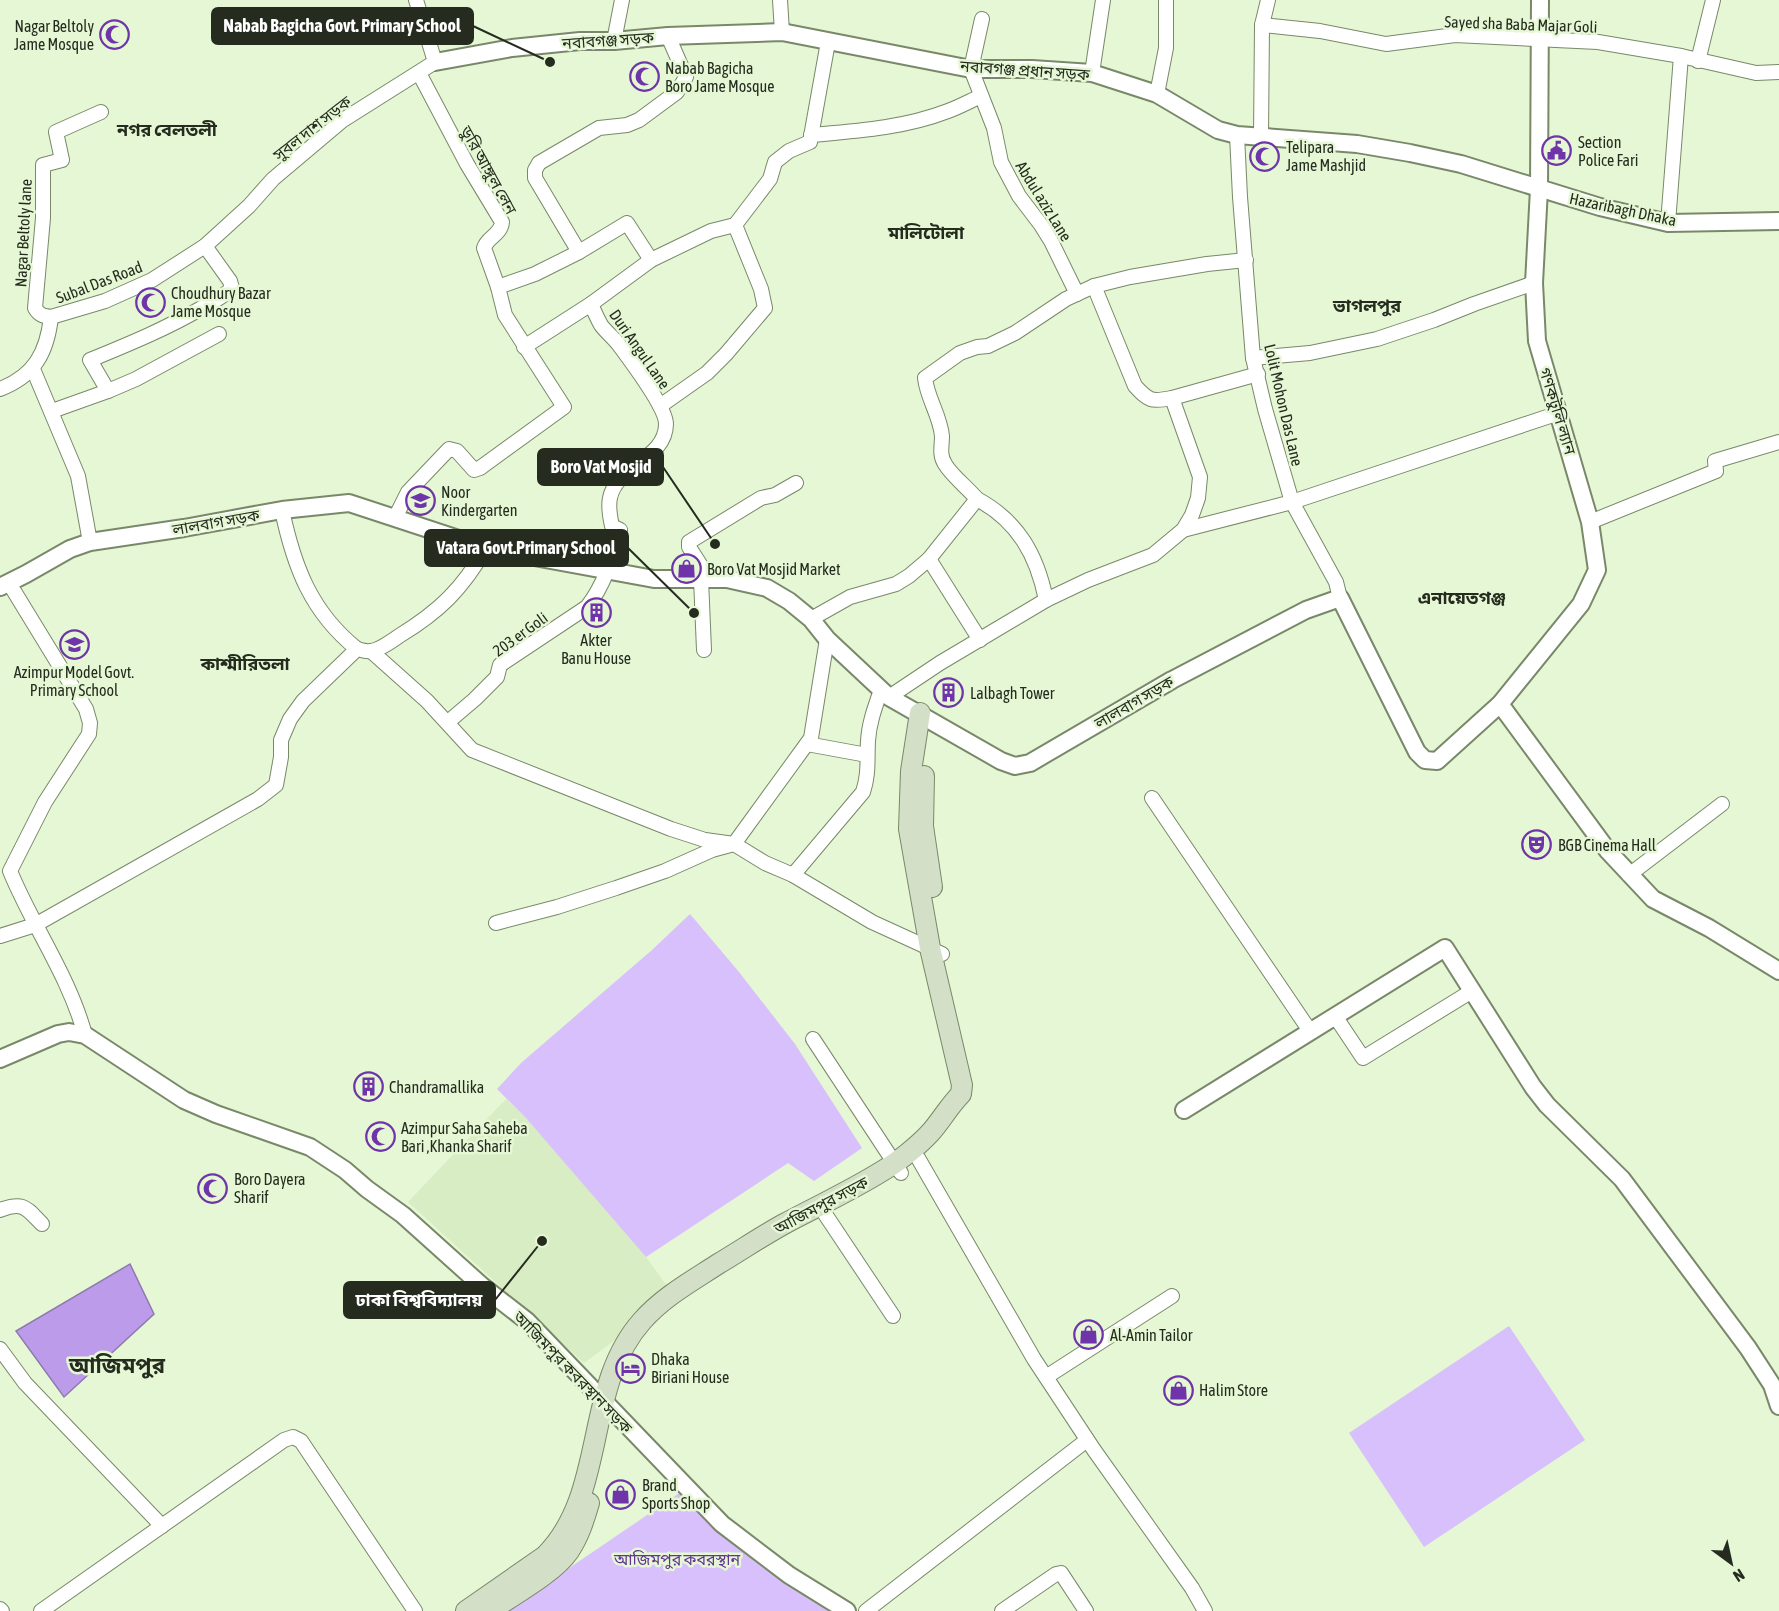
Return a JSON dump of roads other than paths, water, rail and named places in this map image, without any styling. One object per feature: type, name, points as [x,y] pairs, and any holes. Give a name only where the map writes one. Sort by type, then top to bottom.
[{"type":"main road","name":"আজিমপুর সড়ক","points":[[466,1611],[545,1556],[555,1546],[581,1498],[607,1406],[631,1348],[669,1308],[786,1233],[864,1195],[898,1168],[961,1094],[962,1085],[936,951],[923,826],[926,717]]},
{"type":"main road","name":"আজিমপুর সড়ক","points":[[490,1611],[555,1566],[578,1536],[593,1490],[609,1425],[607,1406],[612,1372],[624,1344],[642,1320],[690,1281],[782,1225],[877,1174],[898,1168],[918,1158],[946,1131],[964,1106],[973,1086],[936,951]]},
{"type":"street","points":[[416,0],[435,62]]},
{"type":"street","points":[[614,41],[622,0]]},
{"type":"street","points":[[780,0],[782,32]]},
{"type":"street","points":[[1092,73],[1103,0]]},
{"type":"street","points":[[1157,94],[1166,48],[1166,0]]},
{"type":"street","points":[[1261,136],[1262,25],[1268,0]]},
{"type":"street","name":"গণকটুলি ল্যান","points":[[1340,598],[1417,752],[1425,760],[1437,760],[1500,704],[1581,604],[1597,570],[1590,522],[1537,341],[1534,284],[1539,189],[1540,0]]},
{"type":"street","points":[[1698,61],[1713,0]]},
{"type":"street","points":[[971,69],[981,19]]},
{"type":"street","name":"Sayed sha Baba Majar Goli","points":[[1262,25],[1320,31],[1386,44],[1455,35],[1598,42],[1681,56],[1756,73],[1779,72]]},
{"type":"street","name":"নবাবগঞ্জ সড়ক","points":[[435,62],[512,48],[580,41],[782,32]]},
{"type":"street","name":"নবাবগঞ্জ প্রধান সড়ক","points":[[782,32],[971,69],[1032,69],[1092,73],[1157,94],[1218,130],[1237,135],[1357,144],[1410,153],[1461,164],[1539,189]]},
{"type":"street","points":[[579,252],[535,178],[535,170],[539,163],[599,128],[627,125],[639,120],[677,92],[686,77],[668,36]]},
{"type":"street","points":[[591,304],[651,260],[711,231],[735,225],[770,178],[775,162],[789,151],[810,142],[828,42]]},
{"type":"street","points":[[1668,223],[1681,56]]},
{"type":"street","name":"সুবল দাশ সড়ক","points":[[220,233],[273,179],[343,120],[435,62]]},
{"type":"street","name":"Abdul aziz Lane","points":[[971,69],[994,128],[1000,162],[1019,196],[1051,241],[1077,294]]},
{"type":"street","name":"ডুরি আঙ্গুল লেন","points":[[395,518],[408,492],[448,449],[457,451],[474,470],[480,468],[563,409],[563,404],[505,315],[484,248],[485,243],[499,231],[502,222],[467,164],[419,73]]},
{"type":"street","points":[[811,135],[870,130],[902,124],[946,112],[981,96]]},
{"type":"street","name":"Nagar Beltoly lane","points":[[51,317],[38,314],[35,308],[43,218],[43,165],[62,160],[56,132],[101,112]]},
{"type":"street","name":"Lolit Mohon Das Lane","points":[[1237,135],[1253,358],[1264,409],[1292,502],[1336,582],[1340,598]]},
{"type":"street","name":"Hazaribagh Dhaka","points":[[1539,189],[1600,207],[1668,223],[1779,221]]},
{"type":"street","points":[[498,288],[536,274],[579,252],[627,223],[651,260]]},
{"type":"street","points":[[660,406],[707,373],[765,308],[761,289],[735,225]]},
{"type":"street","name":"Subal Das Road","points":[[33,369],[43,351],[51,317],[105,301],[152,280],[205,246],[220,233]]},
{"type":"street","points":[[108,391],[90,360],[147,336],[200,309],[228,293],[232,288],[230,281],[205,246]]},
{"type":"street","points":[[1046,600],[1040,573],[1028,545],[993,507],[976,499],[945,464],[941,451],[942,437],[937,411],[926,387],[925,378],[960,353],[988,345],[1015,333],[1066,299],[1094,285],[1196,266],[1246,260]]},
{"type":"street","points":[[1253,358],[1310,353],[1377,339],[1534,284]]},
{"type":"street","points":[[1094,285],[1135,386],[1146,398],[1155,401],[1172,398],[1258,374]]},
{"type":"street","name":"Duri Angul Lane","points":[[524,347],[591,304],[602,327],[618,344],[660,406],[666,423],[661,444],[621,478],[609,500],[612,526],[620,530],[608,569]]},
{"type":"street","points":[[52,411],[136,379],[219,334]]},
{"type":"street","points":[[0,389],[14,384],[33,369],[78,476],[90,542]]},
{"type":"street","points":[[794,875],[863,792],[868,777],[867,754],[872,714],[885,693],[1046,600],[1088,580],[1153,555],[1183,530],[1198,498],[1200,477],[1172,398]]},
{"type":"street","points":[[1183,530],[1292,502],[1559,413]]},
{"type":"street","points":[[1590,522],[1716,471],[1715,461],[1779,442]]},
{"type":"street","points":[[704,650],[700,579],[705,572],[689,547],[689,542],[761,498],[775,495],[796,483]]},
{"type":"street","points":[[811,619],[850,597],[896,585],[929,559],[976,499]]},
{"type":"street","name":"লালবাগ সড়ক","points":[[5,585],[70,549],[90,542],[282,510],[349,503],[486,548],[654,579],[727,579],[767,588],[789,601],[811,619],[826,639],[885,693],[1001,761],[1015,766],[1030,763],[1172,680],[1306,610],[1340,598]]},
{"type":"street","name":"লালবাগ সড়ক","points":[[282,510],[298,570],[316,608],[340,636],[364,650],[427,701],[471,750],[671,829],[705,840],[734,844]]},
{"type":"street","points":[[0,936],[35,925],[249,804],[276,785],[281,757],[281,740],[290,719],[303,701],[364,650],[394,640],[428,618],[453,595],[486,548]]},
{"type":"street","points":[[929,559],[980,640]]},
{"type":"street","name":"203 er Goli","points":[[448,722],[497,677],[501,665],[587,607],[596,595],[608,569]]},
{"type":"street","points":[[0,1059],[58,1034],[69,1032],[85,1035],[72,994],[22,902],[10,871],[45,802],[89,734],[90,723],[86,709],[5,585]]},
{"type":"street","points":[[496,923],[616,888],[665,871],[712,850],[734,844],[811,738],[826,639]]},
{"type":"street","points":[[1500,704],[1608,851],[1653,899],[1709,928],[1779,971]]},
{"type":"street","points":[[807,744],[867,754]]},
{"type":"street","points":[[1152,798],[1310,1031]]},
{"type":"street","points":[[1629,875],[1722,804]]},
{"type":"street","points":[[734,844],[765,863],[794,875],[872,922],[936,951]]},
{"type":"street","points":[[1184,1110],[1445,948],[1546,1105],[1622,1179],[1748,1348],[1772,1385],[1779,1406]]},
{"type":"street","points":[[1335,1016],[1363,1058],[1472,991]]},
{"type":"street","name":"আজিমপুর কবরস্থান সড়ক","points":[[85,1035],[184,1100],[216,1114],[310,1147],[345,1170],[403,1215],[482,1286],[526,1321],[722,1524],[789,1575],[847,1611]]},
{"type":"street","points":[[813,1039],[898,1168]]},
{"type":"street","points":[[918,1158],[1046,1377],[1200,1609]]},
{"type":"street","points":[[0,1210],[16,1205],[25,1206],[42,1224]]},
{"type":"street","points":[[825,1214],[893,1316]]},
{"type":"street","points":[[1046,1377],[1172,1296]]},
{"type":"street","points":[[0,1349],[25,1383],[162,1526]]},
{"type":"street","points":[[41,1611],[284,1440],[293,1437],[301,1441],[415,1611]]},
{"type":"street","points":[[866,1611],[1087,1440]]},
{"type":"street","points":[[1002,1611],[1056,1574],[1061,1573],[1086,1611]]},
{"type":"place","name":"Nagar Beltoly Jame Mosque","points":[[115,35]]},
{"type":"place","name":"Nabab Bagicha Govt. Primary School","points":[[550,62]]},
{"type":"place","name":"Nabab Bagicha Boro Jame Mosque","points":[[644,77]]},
{"type":"place","name":"Section Police Fari","points":[[1557,151]]},
{"type":"place","name":"Telipara Jame Mashjid","points":[[1265,156]]},
{"type":"place","name":"Choudhury Bazar Jame Mosque","points":[[150,302]]},
{"type":"place","name":"Noor Kindergarten","points":[[420,501]]},
{"type":"place","name":"Boro Vat Mosjid","points":[[715,544]]},
{"type":"place","name":"Boro Vat Mosjid Market","points":[[686,569]]},
{"type":"place","name":"Akter Banu House","points":[[596,612]]},
{"type":"place","name":"Vatara Govt.Primary School","points":[[694,613]]},
{"type":"place","name":"Azimpur Model Govt. Primary School","points":[[74,644]]},
{"type":"place","name":"Lalbagh Tower","points":[[949,693]]},
{"type":"place","name":"BGB Cinema Hall","points":[[1537,845]]},
{"type":"place","name":"Chandramallika","points":[[368,1087]]},
{"type":"place","name":"Azimpur Saha Saheba Bari ,Khanka Sharif","points":[[380,1137]]},
{"type":"place","name":"Boro Dayera Sharif","points":[[213,1188]]},
{"type":"place","name":"ঢাকা বিশ্ববিদ্যালয়","points":[[542,1241]]},
{"type":"place","name":"Al-Amin Tailor","points":[[1089,1335]]},
{"type":"place","name":"Dhaka Biriani House","points":[[630,1368]]},
{"type":"place","name":"Halim Store","points":[[1178,1390]]},
{"type":"place","name":"Brand Sports Shop","points":[[621,1494]]},
{"type":"district","name":"নগর বেলতলী","points":[[167,129]]},
{"type":"district","name":"মালিটোলা","points":[[926,232]]},
{"type":"district","name":"ভাগলপুর","points":[[1367,305]]},
{"type":"district","name":"এনায়েতগঞ্জ","points":[[1462,597]]},
{"type":"district","name":"কাশ্মীরিতলা","points":[[245,663]]},
{"type":"district","name":"আজিমপুর","points":[[117,1365]]},
{"type":"park label","name":"আজিমপুর কবরস্থান","points":[[677,1559]]}]
